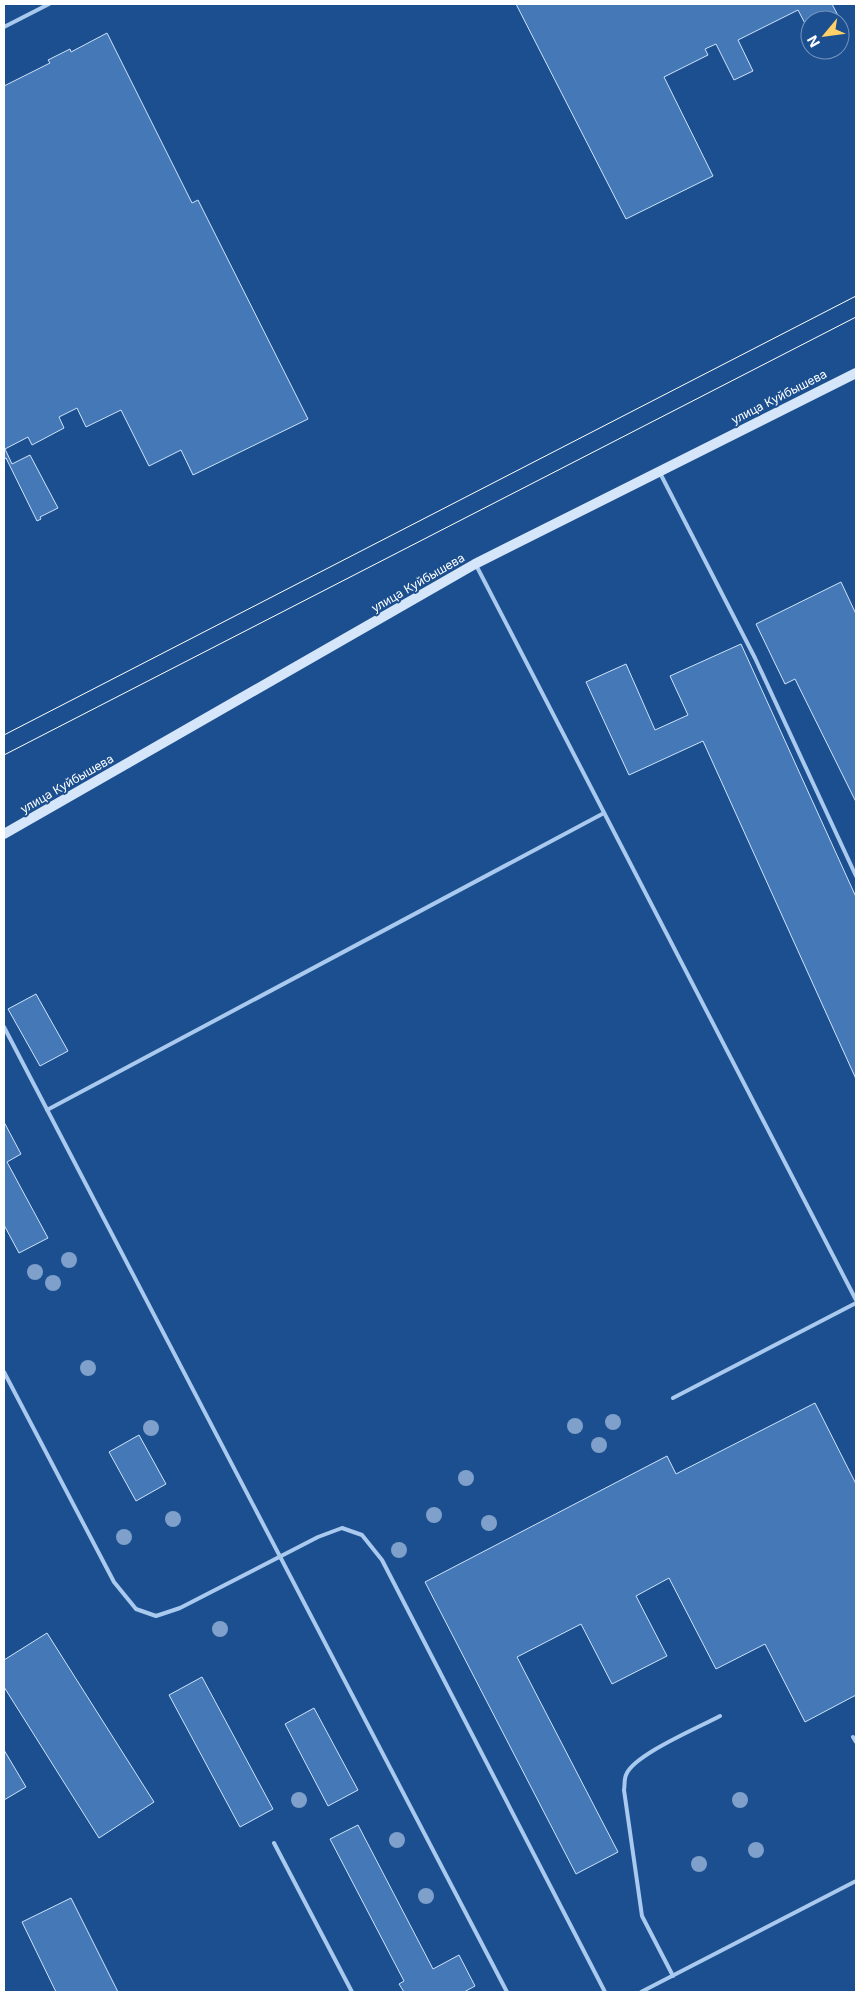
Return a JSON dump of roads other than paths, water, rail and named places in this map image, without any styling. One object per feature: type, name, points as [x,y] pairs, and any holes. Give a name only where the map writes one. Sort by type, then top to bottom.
[{"type":"main road","name":"улица Куйбышева","points":[[4,834],[475,564],[856,373]]},
{"type":"lane","points":[[4,27],[49,4]]},
{"type":"lane","points":[[659,471],[755,658],[856,876]]},
{"type":"lane","points":[[475,564],[856,1302],[673,1398]]},
{"type":"lane","points":[[47,1110],[604,813]]},
{"type":"lane","points":[[4,1027],[507,1992]]},
{"type":"lane","points":[[4,1372],[114,1582],[136,1608],[156,1616],[180,1608],[318,1536],[342,1528],[362,1535],[382,1560],[606,1992]]},
{"type":"lane","points":[[673,1976],[642,1916],[624,1790],[626,1774],[634,1763],[646,1754],[720,1716]]},
{"type":"lane","points":[[853,1736],[856,1742]]},
{"type":"lane","points":[[274,1843],[352,1992]]},
{"type":"lane","points":[[641,1992],[856,1881]]},
{"type":"tram line","points":[[4,735],[856,296]]},
{"type":"tram line","points":[[4,755],[856,317]]}]
